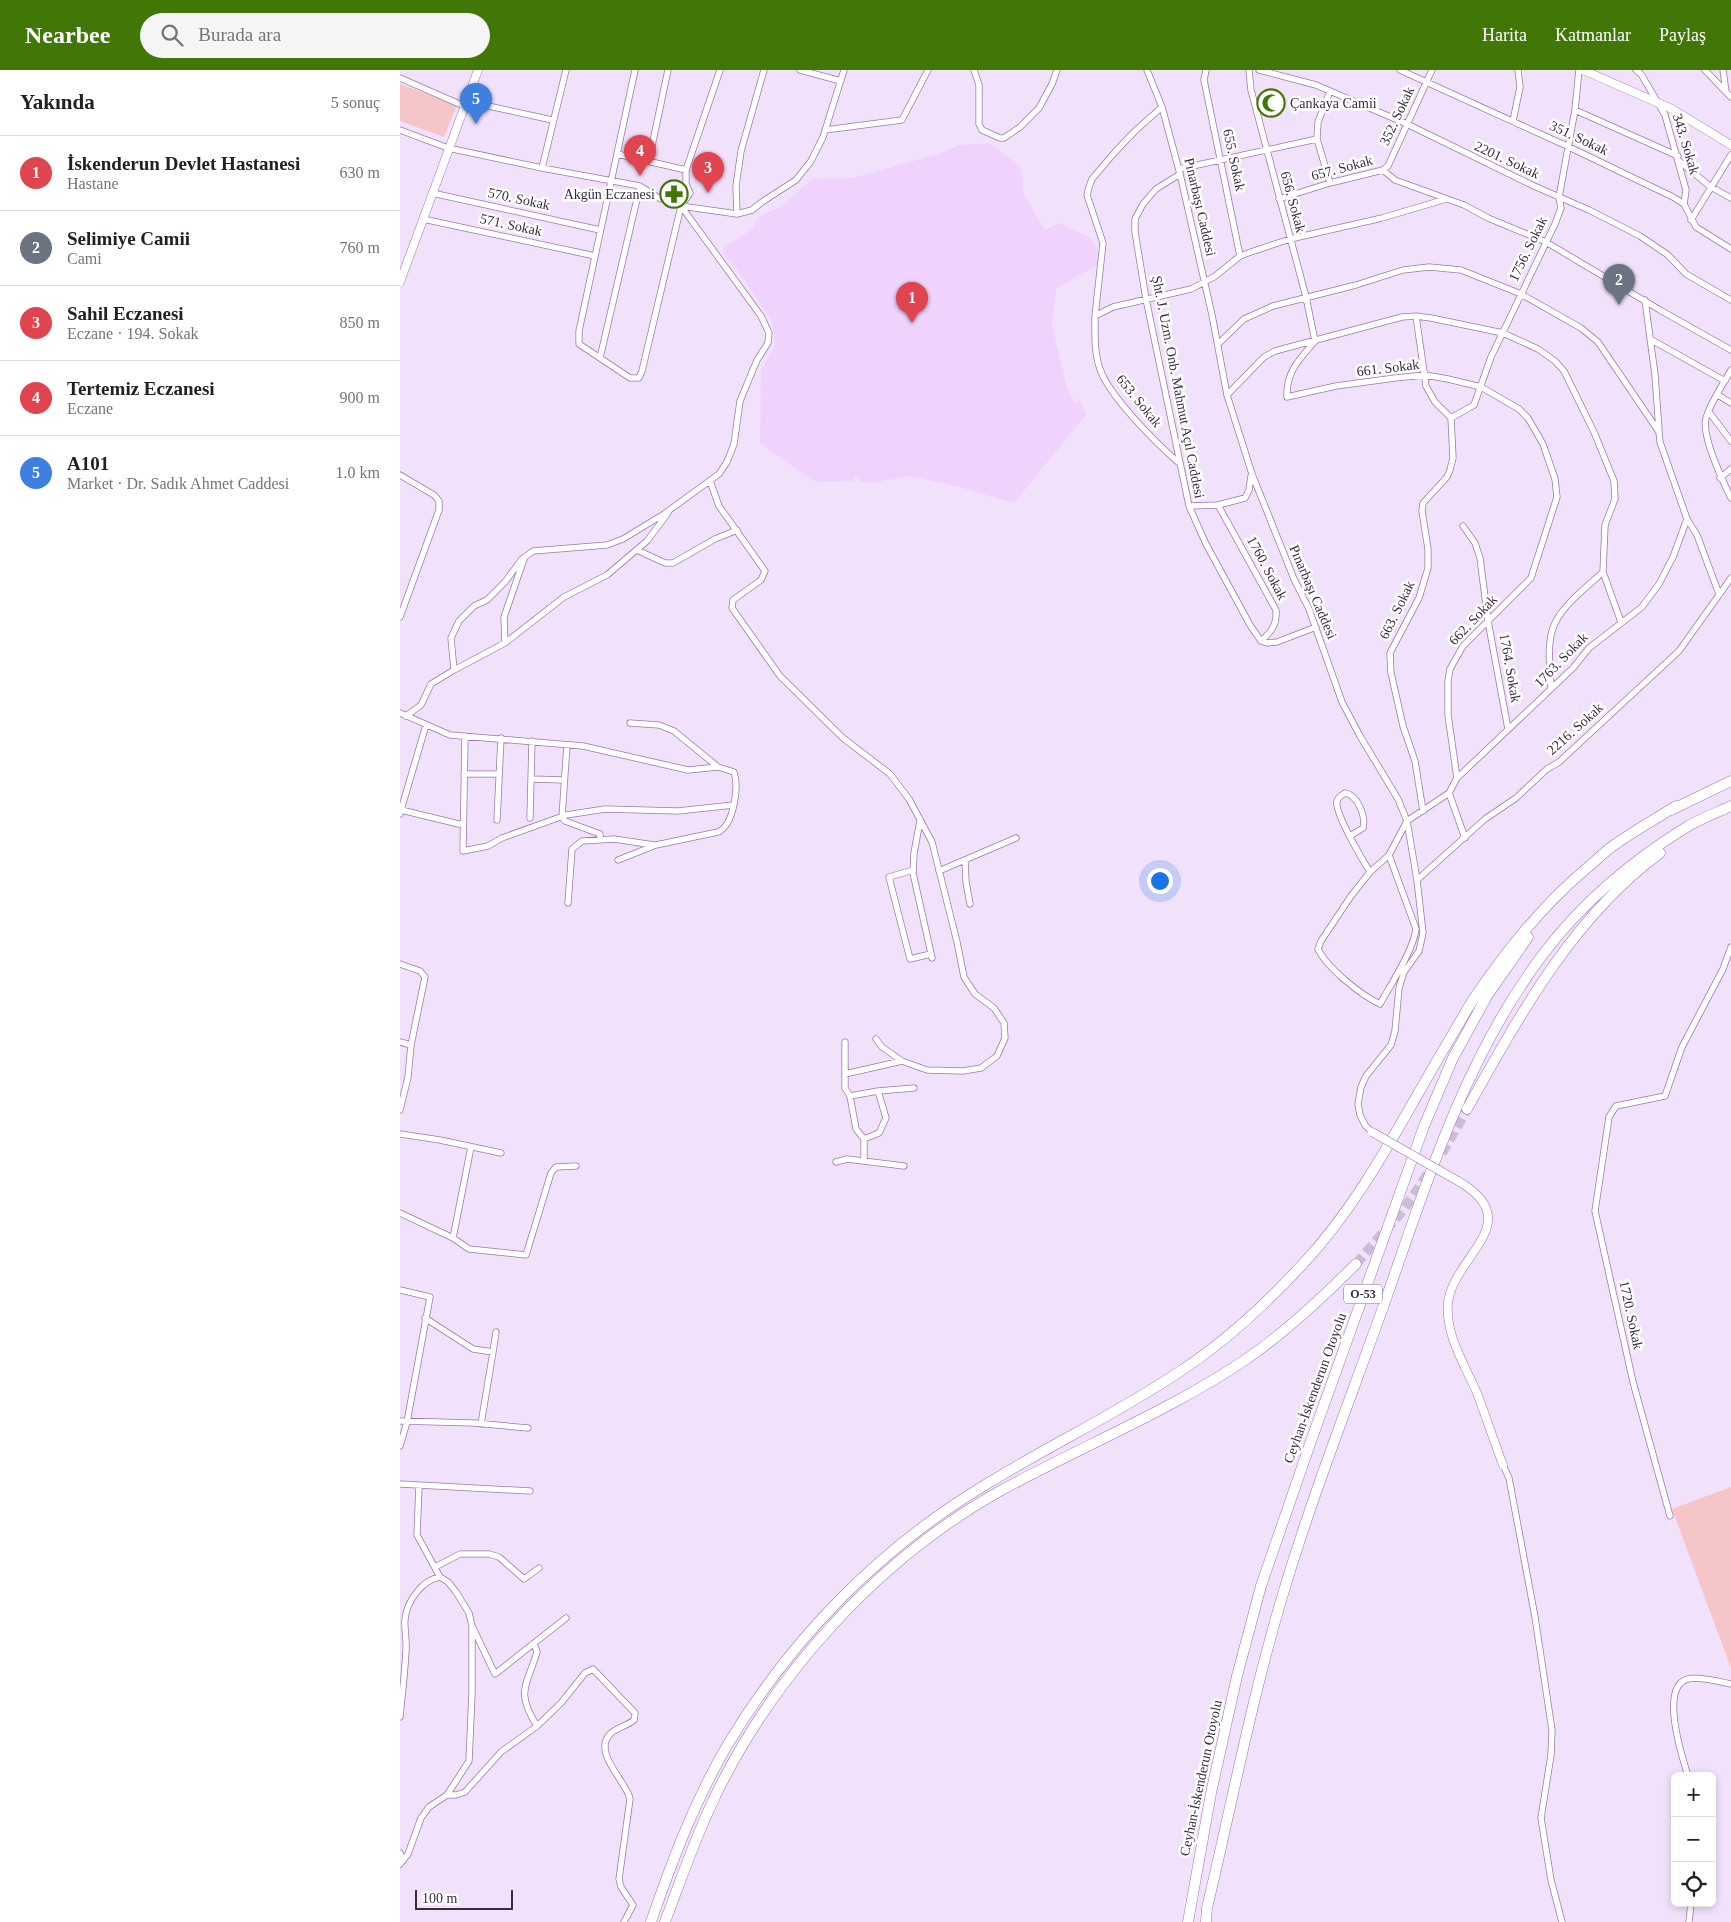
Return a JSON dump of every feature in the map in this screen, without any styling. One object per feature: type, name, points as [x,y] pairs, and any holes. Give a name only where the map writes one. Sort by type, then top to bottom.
[{"type":"highway","name":"Ceyhan-İskenderun Otoyolu","points":[[1188,1922],[1211,1792],[1237,1676],[1261,1586],[1390,1217],[1424,1126],[1453,1058],[1487,996],[1522,945],[1568,891],[1617,847],[1676,806],[1731,781]]},
{"type":"highway","points":[[651,1922],[674,1856],[727,1745],[761,1693],[791,1653],[827,1612],[860,1578],[941,1513],[990,1482],[1125,1406],[1182,1371],[1231,1334],[1268,1301],[1306,1261],[1343,1217],[1375,1169],[1478,992],[1523,932],[1564,887],[1614,844],[1676,806]]},
{"type":"highway","points":[[1467,1109],[1519,1016],[1594,912],[1636,870],[1689,832],[1731,807]]},
{"type":"highway","name":"O-53","points":[[1206,1922],[1207,1908],[1259,1681],[1283,1593],[1332,1448],[1412,1225],[1445,1134],[1473,1068],[1506,1008],[1545,952],[1584,907],[1631,865],[1688,826],[1731,807]]},
{"type":"highway","points":[[665,1922],[686,1863],[713,1802],[739,1753],[771,1702],[801,1663],[838,1620],[870,1587],[909,1553],[998,1492],[1191,1393],[1247,1358],[1294,1323],[1356,1264]]},
{"type":"street","points":[[400,282],[478,70]]},
{"type":"street","points":[[542,168],[552,120],[566,70]]},
{"type":"street","points":[[636,70],[579,331],[579,344],[630,378],[639,378],[642,371],[681,206],[690,193],[686,184],[686,170],[720,70]]},
{"type":"street","points":[[649,160],[668,70]]},
{"type":"street","points":[[737,214],[736,186],[741,151],[764,70]]},
{"type":"street","points":[[800,70],[841,81]]},
{"type":"street","points":[[400,130],[448,148],[640,186],[659,198],[681,206],[737,214],[752,210],[796,180],[812,161],[825,130],[844,70]]},
{"type":"street","points":[[825,130],[902,120],[928,70]]},
{"type":"street","points":[[974,70],[979,85],[979,124],[982,130],[1004,138],[1020,127],[1039,108],[1058,70]]},
{"type":"street","name":"Pınarbaşı Caddesi","points":[[1146,70],[1162,108],[1180,172],[1218,344],[1227,395],[1252,474],[1294,579],[1309,609],[1342,702],[1398,799],[1407,821],[1417,880],[1423,933],[1419,951],[1404,972],[1399,988],[1395,1030],[1391,1045],[1366,1076],[1361,1087],[1358,1104],[1360,1115],[1365,1125],[1372,1132]]},
{"type":"street","name":"655. Sokak","points":[[1206,70],[1204,80],[1240,256]]},
{"type":"street","name":"656. Sokak","points":[[1249,70],[1248,80],[1306,297],[1315,340]]},
{"type":"street","name":"2201. Sokak","points":[[1259,70],[1316,85],[1407,124],[1454,149],[1640,236],[1668,255],[1686,274],[1731,300]]},
{"type":"street","name":"351. Sokak","points":[[1400,70],[1569,147],[1684,204]]},
{"type":"street","name":"352. Sokak","points":[[1383,170],[1388,166],[1432,70]]},
{"type":"street","points":[[1513,121],[1520,87],[1518,70]]},
{"type":"street","name":"1756. Sokak","points":[[1451,418],[1474,405],[1491,357],[1561,208],[1559,197],[1575,110],[1578,70]]},
{"type":"street","points":[[1583,70],[1672,109],[1730,141]]},
{"type":"street","name":"343. Sokak","points":[[1636,70],[1642,72],[1665,115],[1679,158],[1686,190],[1684,204]]},
{"type":"street","points":[[1705,70],[1731,98]]},
{"type":"street","points":[[1723,70],[1726,92]]},
{"type":"street","points":[[400,78],[465,103],[552,120]]},
{"type":"street","points":[[1330,91],[1318,122],[1317,139],[1330,184]]},
{"type":"street","name":"653. Sokak","points":[[1162,108],[1135,131],[1092,179],[1087,195],[1103,243],[1095,316],[1095,347],[1100,370],[1112,392],[1164,451],[1178,462]]},
{"type":"street","points":[[1575,110],[1679,158],[1711,187],[1731,198]]},
{"type":"street","name":"Şht. J. Uzm. Onb. Mahmut Açıl Caddesi","points":[[1261,641],[1250,625],[1206,544],[1188,506],[1146,299],[1135,232],[1135,219],[1142,204],[1156,189],[1180,172],[1317,139]]},
{"type":"street","points":[[617,154],[686,170]]},
{"type":"street","points":[[1691,220],[1731,154]]},
{"type":"street","name":"657. Sokak","points":[[1279,199],[1383,170],[1395,180],[1464,205],[1488,218],[1546,242],[1731,350]]},
{"type":"street","points":[[600,358],[640,186]]},
{"type":"street","name":"570. Sokak","points":[[432,193],[600,230]]},
{"type":"street","points":[[1095,316],[1114,307],[1191,289],[1205,283],[1240,256],[1290,240],[1382,218],[1446,199]]},
{"type":"street","points":[[1684,204],[1691,220],[1696,226],[1731,249]]},
{"type":"street","points":[[454,670],[451,638],[459,621],[474,606],[487,600],[505,582],[524,557],[533,551],[607,545],[623,539],[720,474],[727,462],[734,444],[740,401],[757,360],[768,343],[769,333],[761,316],[681,206]]},
{"type":"street","name":"571. Sokak","points":[[423,219],[595,256]]},
{"type":"street","points":[[1218,344],[1244,319],[1273,306],[1356,285],[1403,270],[1429,268],[1461,270],[1521,294],[1573,323],[1598,342],[1659,432]]},
{"type":"street","points":[[1645,300],[1655,375],[1660,442],[1687,519],[1696,535],[1719,594]]},
{"type":"street","points":[[1416,316],[1426,386],[1435,402],[1451,418]]},
{"type":"street","points":[[1227,395],[1264,357],[1275,351],[1402,317],[1431,318],[1503,333],[1538,349],[1555,361],[1564,371],[1598,441],[1614,482],[1615,499],[1605,525],[1603,572],[1621,622]]},
{"type":"street","points":[[1650,339],[1725,381]]},
{"type":"street","name":"661. Sokak","points":[[1315,340],[1293,367],[1286,385],[1287,397],[1336,386],[1425,375],[1481,387],[1519,409],[1528,418],[1542,444],[1555,479],[1556,491]]},
{"type":"street","points":[[1731,370],[1709,412],[1705,427],[1720,478],[1731,498]]},
{"type":"street","points":[[1718,395],[1731,403]]},
{"type":"street","points":[[1709,412],[1731,441]]},
{"type":"street","name":"663. Sokak","points":[[1424,811],[1414,761],[1394,688],[1390,653],[1419,598],[1428,568],[1428,549],[1422,511],[1423,503],[1447,477],[1450,470],[1453,458],[1451,418]]},
{"type":"street","points":[[1720,478],[1731,469]]},
{"type":"street","points":[[1188,506],[1218,504],[1245,498],[1249,490],[1252,474]]},
{"type":"street","points":[[400,475],[434,495],[439,501],[439,510],[400,616]]},
{"type":"street","points":[[710,481],[719,506],[765,571],[761,580],[733,600],[732,608],[780,676],[843,738],[890,774],[909,799],[932,842],[964,977],[975,994],[994,1008],[1004,1023],[1005,1038],[997,1056],[981,1068],[947,1072],[927,1070],[902,1061],[882,1047],[876,1039]]},
{"type":"street","name":"662. Sokak","points":[[1457,778],[1448,715],[1450,669],[1463,646],[1531,578],[1557,497],[1556,491]]},
{"type":"street","name":"1760. Sokak","points":[[1218,504],[1276,610],[1277,621],[1273,630],[1261,641]]},
{"type":"street","points":[[403,715],[421,705],[431,684],[505,643],[564,597],[607,575],[647,541],[670,509]]},
{"type":"street","name":"1763. Sokak","points":[[1407,821],[1449,793],[1457,778],[1573,668],[1588,648],[1642,607],[1659,584],[1673,556],[1687,519]]},
{"type":"street","name":"1764. Sokak","points":[[1463,526],[1475,543],[1480,558],[1488,621],[1508,729]]},
{"type":"street","points":[[637,550],[665,563],[673,564],[715,539],[737,530]]},
{"type":"street","points":[[505,643],[504,617],[524,557]]},
{"type":"street","points":[[1551,688],[1550,654],[1555,624],[1563,611],[1603,572]]},
{"type":"street","name":"2216. Sokak","points":[[1417,880],[1485,819],[1516,798],[1547,769],[1559,762],[1679,651],[1731,578]]},
{"type":"street","points":[[1261,641],[1267,643],[1277,642],[1316,627]]},
{"type":"street","points":[[403,715],[450,735],[567,745],[611,752],[688,770],[718,767]]},
{"type":"street","points":[[618,860],[656,845],[724,829],[731,818],[737,781],[734,772],[718,767],[674,731],[659,725],[630,723]]},
{"type":"street","points":[[426,725],[400,812],[463,825]]},
{"type":"street","points":[[465,736],[462,851],[488,846],[502,838],[562,816],[605,809],[678,812],[733,806]]},
{"type":"street","points":[[497,820],[501,738]]},
{"type":"street","points":[[530,818],[532,741]]},
{"type":"street","points":[[567,745],[562,816],[565,821],[600,834],[600,840]]},
{"type":"street","points":[[464,774],[499,774]]},
{"type":"street","points":[[531,779],[564,780]]},
{"type":"street","points":[[1350,836],[1363,828],[1365,823],[1354,798],[1350,794],[1345,793],[1337,801],[1337,808],[1350,836],[1370,872]]},
{"type":"street","points":[[1449,793],[1465,838]]},
{"type":"street","points":[[913,870],[889,876],[910,959],[932,956],[913,870],[920,821]]},
{"type":"street","points":[[1389,855],[1416,929],[1415,936],[1380,1004],[1365,997],[1333,970],[1321,956],[1318,949],[1339,914],[1370,872],[1389,855],[1407,821]]},
{"type":"street","points":[[939,872],[1016,838]]},
{"type":"street","points":[[568,904],[572,848],[582,841],[614,839],[656,845]]},
{"type":"street","points":[[965,860],[970,904]]},
{"type":"street","name":"1720. Sokak","points":[[1670,1516],[1633,1382],[1594,1211],[1610,1117],[1616,1106],[1665,1096],[1682,1047],[1723,969],[1731,947]]},
{"type":"street","points":[[400,964],[420,971],[425,978],[411,1045],[408,1077],[400,1110]]},
{"type":"street","points":[[400,1042],[411,1045]]},
{"type":"street","points":[[845,1042],[845,1088],[850,1096],[856,1129],[864,1139],[864,1161]]},
{"type":"street","points":[[845,1074],[902,1061]]},
{"type":"street","points":[[850,1096],[914,1088]]},
{"type":"street","points":[[864,1139],[879,1133],[886,1118],[878,1091]]},
{"type":"street","points":[[1372,1132],[1470,1188],[1481,1198],[1486,1207],[1488,1220],[1486,1234],[1453,1286],[1448,1300],[1447,1315],[1450,1332],[1477,1394],[1509,1478],[1535,1617],[1550,1712],[1552,1730],[1551,1755],[1541,1818],[1551,1880],[1562,1922]]},
{"type":"street","points":[[400,1134],[501,1153]]},
{"type":"street","points":[[453,1238],[471,1147]]},
{"type":"street","points":[[836,1162],[847,1159],[904,1166]]},
{"type":"street","points":[[400,1214],[453,1238],[469,1249],[526,1255],[551,1172],[556,1167],[576,1166]]},
{"type":"street","points":[[400,1290],[430,1297],[408,1422],[402,1432],[400,1446]]},
{"type":"street","points":[[425,1318],[473,1349],[492,1352]]},
{"type":"street","points":[[481,1424],[496,1332]]},
{"type":"street","points":[[400,1421],[528,1428]]},
{"type":"street","points":[[400,1484],[530,1491]]},
{"type":"street","points":[[419,1486],[418,1535],[440,1577],[448,1582],[469,1613],[471,1624],[472,1694],[469,1761],[447,1796]]},
{"type":"street","points":[[435,1568],[460,1554],[489,1554],[500,1557],[524,1579],[539,1568]]},
{"type":"street","points":[[400,1715],[407,1648],[405,1618],[408,1607],[414,1595],[430,1578],[440,1577]]},
{"type":"street","points":[[471,1624],[495,1674],[566,1618]]},
{"type":"street","points":[[534,1643],[537,1652],[525,1685],[524,1696],[529,1714],[537,1726]]},
{"type":"street","points":[[401,1862],[408,1854],[421,1818],[429,1807],[447,1796],[465,1792],[501,1752],[537,1726],[561,1702],[584,1673],[594,1669],[635,1713],[632,1722],[611,1733],[607,1739],[606,1746],[610,1767],[628,1790],[630,1799],[619,1879],[621,1887],[633,1905],[624,1922]]},
{"type":"street","points":[[1687,1772],[1680,1749],[1675,1718],[1674,1695],[1680,1683],[1689,1678],[1731,1684]]},
{"type":"street","points":[[400,1853],[401,1862]]},
{"type":"street","points":[[1688,1922],[1690,1907]]},
{"type":"shaded area","points":[[400,84],[457,105],[444,137],[400,121]]},
{"type":"shaded area","points":[[989,143],[1020,166],[1023,179],[1023,193],[1045,230],[1059,223],[1091,238],[1099,254],[1100,263],[1056,289],[1052,325],[1067,388],[1075,403],[1080,400],[1086,415],[1014,503],[959,487],[910,476],[871,483],[859,482],[858,478],[854,477],[853,481],[817,482],[809,478],[760,443],[761,370],[775,346],[775,336],[771,320],[734,265],[723,254],[724,247],[754,228],[756,219],[781,207],[812,179],[853,178],[938,154],[960,145]]},
{"type":"shaded area","points":[[1731,1487],[1731,1668],[1672,1509]]},
{"type":"tunnel","points":[[1442,1153],[1467,1109]]},
{"type":"tunnel","points":[[1356,1264],[1404,1209],[1428,1174]]},
{"type":"place","name":"Çankaya Camii","points":[[1271,103]]},
{"type":"place","name":"A101","points":[[476,124]]},
{"type":"place","name":"Tertemiz Eczanesi","points":[[640,176]]},
{"type":"place","name":"Sahil Eczanesi","points":[[708,193]]},
{"type":"place","name":"Akgün Eczanesi","points":[[674,194]]},
{"type":"place","name":"Selimiye Camii","points":[[1619,305]]},
{"type":"place","name":"İskenderun Devlet Hastanesi","points":[[912,323]]}]
